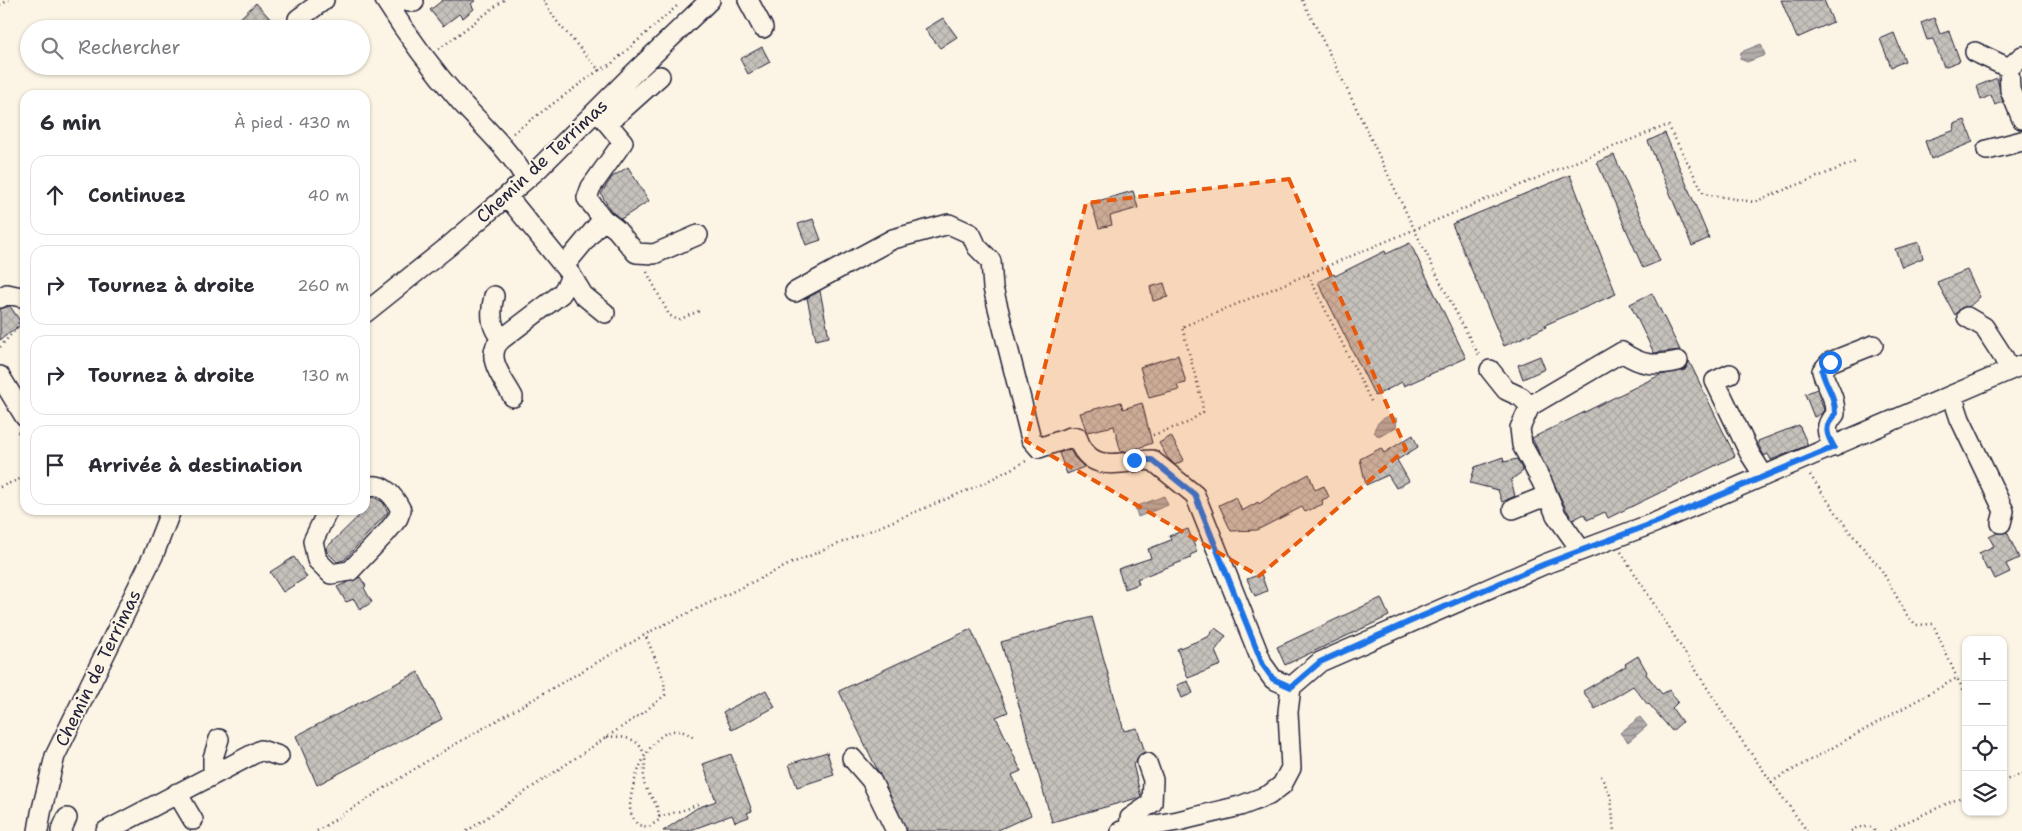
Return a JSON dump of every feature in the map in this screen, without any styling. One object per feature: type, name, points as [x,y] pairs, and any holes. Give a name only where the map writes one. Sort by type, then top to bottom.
[{"type":"street","points":[[298,19],[324,0]]},
{"type":"street","name":"Chemin de Terrimas","points":[[370,309],[449,246],[600,115],[710,0]]},
{"type":"street","points":[[748,0],[763,28]]},
{"type":"street","points":[[398,2],[458,98],[515,160],[526,179]]},
{"type":"street","points":[[1975,52],[2015,62],[2010,90],[2022,119]]},
{"type":"street","points":[[600,115],[611,120],[660,76]]},
{"type":"street","points":[[600,115],[623,142],[591,187],[587,198],[603,219],[621,234],[636,253],[654,254],[698,235]]},
{"type":"street","points":[[1987,150],[2022,141]]},
{"type":"street","points":[[508,196],[567,270],[582,295],[604,313]]},
{"type":"street","points":[[514,397],[494,361],[493,351],[495,344],[560,294],[567,270],[603,219]]},
{"type":"street","points":[[795,292],[893,239],[949,224],[971,234],[977,247],[992,261],[993,288],[1026,422],[1032,439],[1039,448],[1071,437],[1077,437],[1080,447],[1087,457],[1098,463],[1152,460],[1195,495],[1263,665],[1273,679],[1291,687]]},
{"type":"street","points":[[0,298],[7,294],[20,298]]},
{"type":"street","points":[[494,296],[491,310],[494,332],[502,339]]},
{"type":"street","points":[[1125,830],[1178,821],[1240,806],[1269,795],[1282,785],[1291,768],[1288,712],[1291,687],[1320,662],[1418,618],[1834,447],[2016,368],[2004,358],[1984,327],[1967,317]]},
{"type":"street","points":[[1834,447],[1827,435],[1829,420],[1835,414],[1835,400],[1824,381],[1822,371],[1830,362],[1873,345]]},
{"type":"street","points":[[1581,550],[1556,515],[1522,445],[1520,428],[1530,406],[1622,352],[1635,361],[1659,365],[1678,361]]},
{"type":"street","points":[[1490,370],[1506,390],[1521,397],[1530,406]]},
{"type":"street","points":[[1730,374],[1715,380],[1750,454],[1764,476]]},
{"type":"street","points":[[0,376],[20,409]]},
{"type":"street","points":[[1952,395],[1960,420],[2004,511],[2001,523]]},
{"type":"street","points":[[326,515],[313,541],[317,560],[331,574],[350,571],[387,532],[398,518],[401,510],[395,498],[384,488],[370,486]]},
{"type":"street","points":[[1513,509],[1538,499],[1549,499]]},
{"type":"street","name":"Chemin de Terrimas","points":[[38,831],[55,756],[153,556],[169,515]]},
{"type":"street","points":[[213,774],[213,758],[219,739]]},
{"type":"street","points":[[106,831],[261,750],[279,756]]},
{"type":"street","points":[[852,758],[871,780],[896,831]]},
{"type":"street","points":[[1125,830],[1130,818],[1152,803],[1154,780],[1147,763]]},
{"type":"street","points":[[178,792],[193,820]]},
{"type":"path","points":[[0,4],[9,0]]},
{"type":"path","points":[[437,50],[504,0]]},
{"type":"path","points":[[543,0],[558,23],[599,70]]},
{"type":"path","points":[[506,138],[599,70],[610,65],[684,0]]},
{"type":"path","points":[[1302,0],[1345,83],[1414,229],[1464,328],[1481,360],[1490,370]]},
{"type":"path","points":[[1153,436],[1187,423],[1203,412],[1202,401],[1182,326],[1668,125],[1704,194],[1754,202],[1855,162]]},
{"type":"path","points":[[636,253],[670,315],[678,320],[699,310]]},
{"type":"path","points":[[1308,274],[1372,403]]},
{"type":"path","points":[[0,347],[20,322]]},
{"type":"path","points":[[317,831],[435,756],[645,634],[790,564],[980,485],[1033,457],[1039,448]]},
{"type":"path","points":[[1802,478],[1811,474],[1849,531],[1881,569],[1907,615],[1916,625],[1933,624],[1962,687]]},
{"type":"path","points":[[0,487],[20,479]]},
{"type":"path","points":[[1612,539],[1732,727],[1807,831]]},
{"type":"path","points":[[467,831],[644,712],[665,695],[664,680],[645,634]]},
{"type":"path","points":[[1771,782],[1957,678]]},
{"type":"path","points":[[606,737],[623,736],[641,747],[645,757],[646,761],[642,774],[645,785],[660,810],[659,820],[649,827],[638,825],[630,809],[632,790],[645,757],[648,750],[662,735],[675,730],[687,732],[694,738]]},
{"type":"path","points":[[2007,780],[2022,774]]},
{"type":"path","points":[[1601,776],[1611,797],[1614,831]]},
{"type":"path","points":[[1892,831],[1900,825],[1962,797]]},
{"type":"path","points":[[659,817],[700,803]]},
{"type":"path","points":[[1852,831],[1858,827],[1872,827],[1875,831]]},
{"type":"highlighted area","points":[[1289,179],[1406,449],[1259,576],[1026,441],[1086,203]]},
{"type":"shaded area","points":[[1761,44],[1765,55],[1747,62],[1740,59],[1741,52]]},
{"type":"shaded area","points":[[1390,416],[1397,419],[1396,427],[1379,437],[1374,432],[1377,424]]},
{"type":"shaded area","points":[[1164,496],[1168,505],[1138,517],[1135,507]]},
{"type":"shaded area","points":[[1640,717],[1647,726],[1628,742],[1620,733]]},
{"type":"building","points":[[443,0],[476,0],[471,4],[474,9],[463,18],[459,14],[443,26],[430,10]]},
{"type":"building","points":[[1781,0],[1824,0],[1833,22],[1797,38]]},
{"type":"building","points":[[256,3],[271,20],[238,20]]},
{"type":"building","points":[[943,18],[957,37],[940,48],[925,29]]},
{"type":"building","points":[[1934,18],[1940,34],[1949,31],[1960,61],[1944,67],[1933,39],[1927,40],[1921,23]]},
{"type":"building","points":[[1894,33],[1905,61],[1891,67],[1880,39]]},
{"type":"building","points":[[762,47],[770,62],[748,74],[740,59]]},
{"type":"building","points":[[1997,78],[2003,102],[1995,105],[1991,95],[1981,100],[1977,86]]},
{"type":"building","points":[[1965,120],[1973,142],[1931,159],[1925,141],[1955,130],[1954,124]]},
{"type":"building","points":[[1665,133],[1709,238],[1692,246],[1648,141]]},
{"type":"building","points":[[1614,155],[1660,261],[1643,268],[1597,162]]},
{"type":"building","points":[[628,167],[649,201],[621,219],[611,211],[601,194],[612,177]]},
{"type":"building","points":[[1570,175],[1616,294],[1545,325],[1546,327],[1504,346],[1452,224]]},
{"type":"building","points":[[1133,191],[1138,208],[1110,216],[1112,225],[1099,228],[1091,203]]},
{"type":"building","points":[[813,219],[821,240],[806,245],[798,224]]},
{"type":"building","points":[[1919,242],[1923,258],[1902,267],[1895,249]]},
{"type":"building","points":[[1410,243],[1466,358],[1404,386],[1402,382],[1375,396],[1318,282],[1334,274],[1335,276],[1385,251],[1386,254]]},
{"type":"building","points":[[1967,270],[1980,297],[1970,306],[1961,308],[1955,315],[1937,282]]},
{"type":"building","points":[[1164,283],[1168,297],[1153,301],[1150,287]]},
{"type":"building","points":[[820,291],[829,337],[816,340],[807,298]]},
{"type":"building","points":[[1652,293],[1680,350],[1654,353],[1630,304]]},
{"type":"building","points":[[10,306],[20,321],[20,325],[0,340],[0,309]]},
{"type":"building","points":[[1178,355],[1186,383],[1177,385],[1179,390],[1149,398],[1140,367]]},
{"type":"building","points":[[1540,356],[1545,369],[1523,379],[1518,365]]},
{"type":"building","points":[[1689,361],[1735,456],[1608,518],[1605,512],[1587,520],[1584,514],[1573,520],[1532,438],[1660,375],[1685,370]]},
{"type":"building","points":[[1817,389],[1824,410],[1821,414],[1814,417],[1805,394]]},
{"type":"building","points":[[1121,402],[1123,409],[1142,403],[1152,443],[1130,451],[1121,452],[1114,426],[1087,432],[1080,413]]},
{"type":"building","points":[[1799,425],[1808,445],[1771,460],[1768,454],[1764,456],[1758,441]]},
{"type":"building","points":[[1413,435],[1418,447],[1397,460],[1409,481],[1396,488],[1388,475],[1366,485],[1360,459],[1381,448],[1384,453]]},
{"type":"building","points":[[1171,436],[1184,460],[1175,465],[1167,457],[1159,443]]},
{"type":"building","points":[[1070,449],[1074,457],[1084,467],[1067,474],[1059,453]]},
{"type":"building","points":[[1503,457],[1504,462],[1517,459],[1523,471],[1511,480],[1515,496],[1502,502],[1498,490],[1470,483],[1475,467]]},
{"type":"building","points":[[1309,474],[1315,490],[1324,486],[1329,497],[1322,500],[1323,504],[1305,512],[1302,507],[1257,530],[1231,531],[1219,505],[1236,497],[1242,511],[1258,502],[1259,504]]},
{"type":"building","points":[[373,497],[383,502],[388,512],[344,560],[337,562],[327,552],[326,548],[360,515],[370,515],[370,498]]},
{"type":"building","points":[[1188,529],[1197,552],[1190,555],[1191,558],[1137,579],[1139,584],[1125,589],[1118,569],[1151,558],[1148,549],[1171,540],[1169,536]]},
{"type":"building","points":[[2007,532],[2019,558],[2006,564],[2010,572],[1995,579],[1990,569],[1987,570],[1979,553],[1994,546],[1989,537],[1997,533]]},
{"type":"building","points":[[294,557],[307,577],[283,592],[270,572]]},
{"type":"building","points":[[1261,574],[1267,591],[1255,596],[1247,579]]},
{"type":"building","points":[[360,577],[366,586],[364,588],[372,602],[360,610],[354,599],[346,602],[337,587]]},
{"type":"building","points":[[1381,598],[1389,616],[1285,665],[1277,647]]},
{"type":"building","points":[[1092,617],[1124,731],[1137,728],[1145,752],[1139,755],[1133,764],[1141,797],[1052,822],[1001,642]]},
{"type":"building","points":[[1215,628],[1226,636],[1215,651],[1221,665],[1188,678],[1177,649],[1208,637]]},
{"type":"building","points":[[971,629],[1008,712],[996,717],[1021,771],[1012,775],[1031,815],[996,831],[907,831],[839,691]]},
{"type":"building","points":[[1638,656],[1647,672],[1646,674],[1662,694],[1669,690],[1678,702],[1672,708],[1682,722],[1672,731],[1633,686],[1595,709],[1583,691],[1626,666],[1625,664]]},
{"type":"building","points":[[418,672],[442,719],[317,785],[296,736]]},
{"type":"building","points":[[1188,681],[1193,693],[1182,698],[1177,685]]},
{"type":"building","points":[[766,690],[775,707],[732,730],[723,712]]},
{"type":"building","points":[[827,752],[834,775],[797,787],[789,764]]},
{"type":"building","points":[[731,754],[752,811],[747,813],[749,817],[735,822],[732,815],[688,831],[663,831],[697,808],[716,801],[703,764]]},
{"type":"route","points":[[1134,460],[1152,460],[1195,495],[1214,538],[1263,665],[1273,679],[1291,687],[1320,662],[1418,618],[1545,564],[1654,523],[1834,447],[1827,435],[1829,420],[1835,414],[1835,400],[1824,381],[1822,371],[1830,362]]}]
